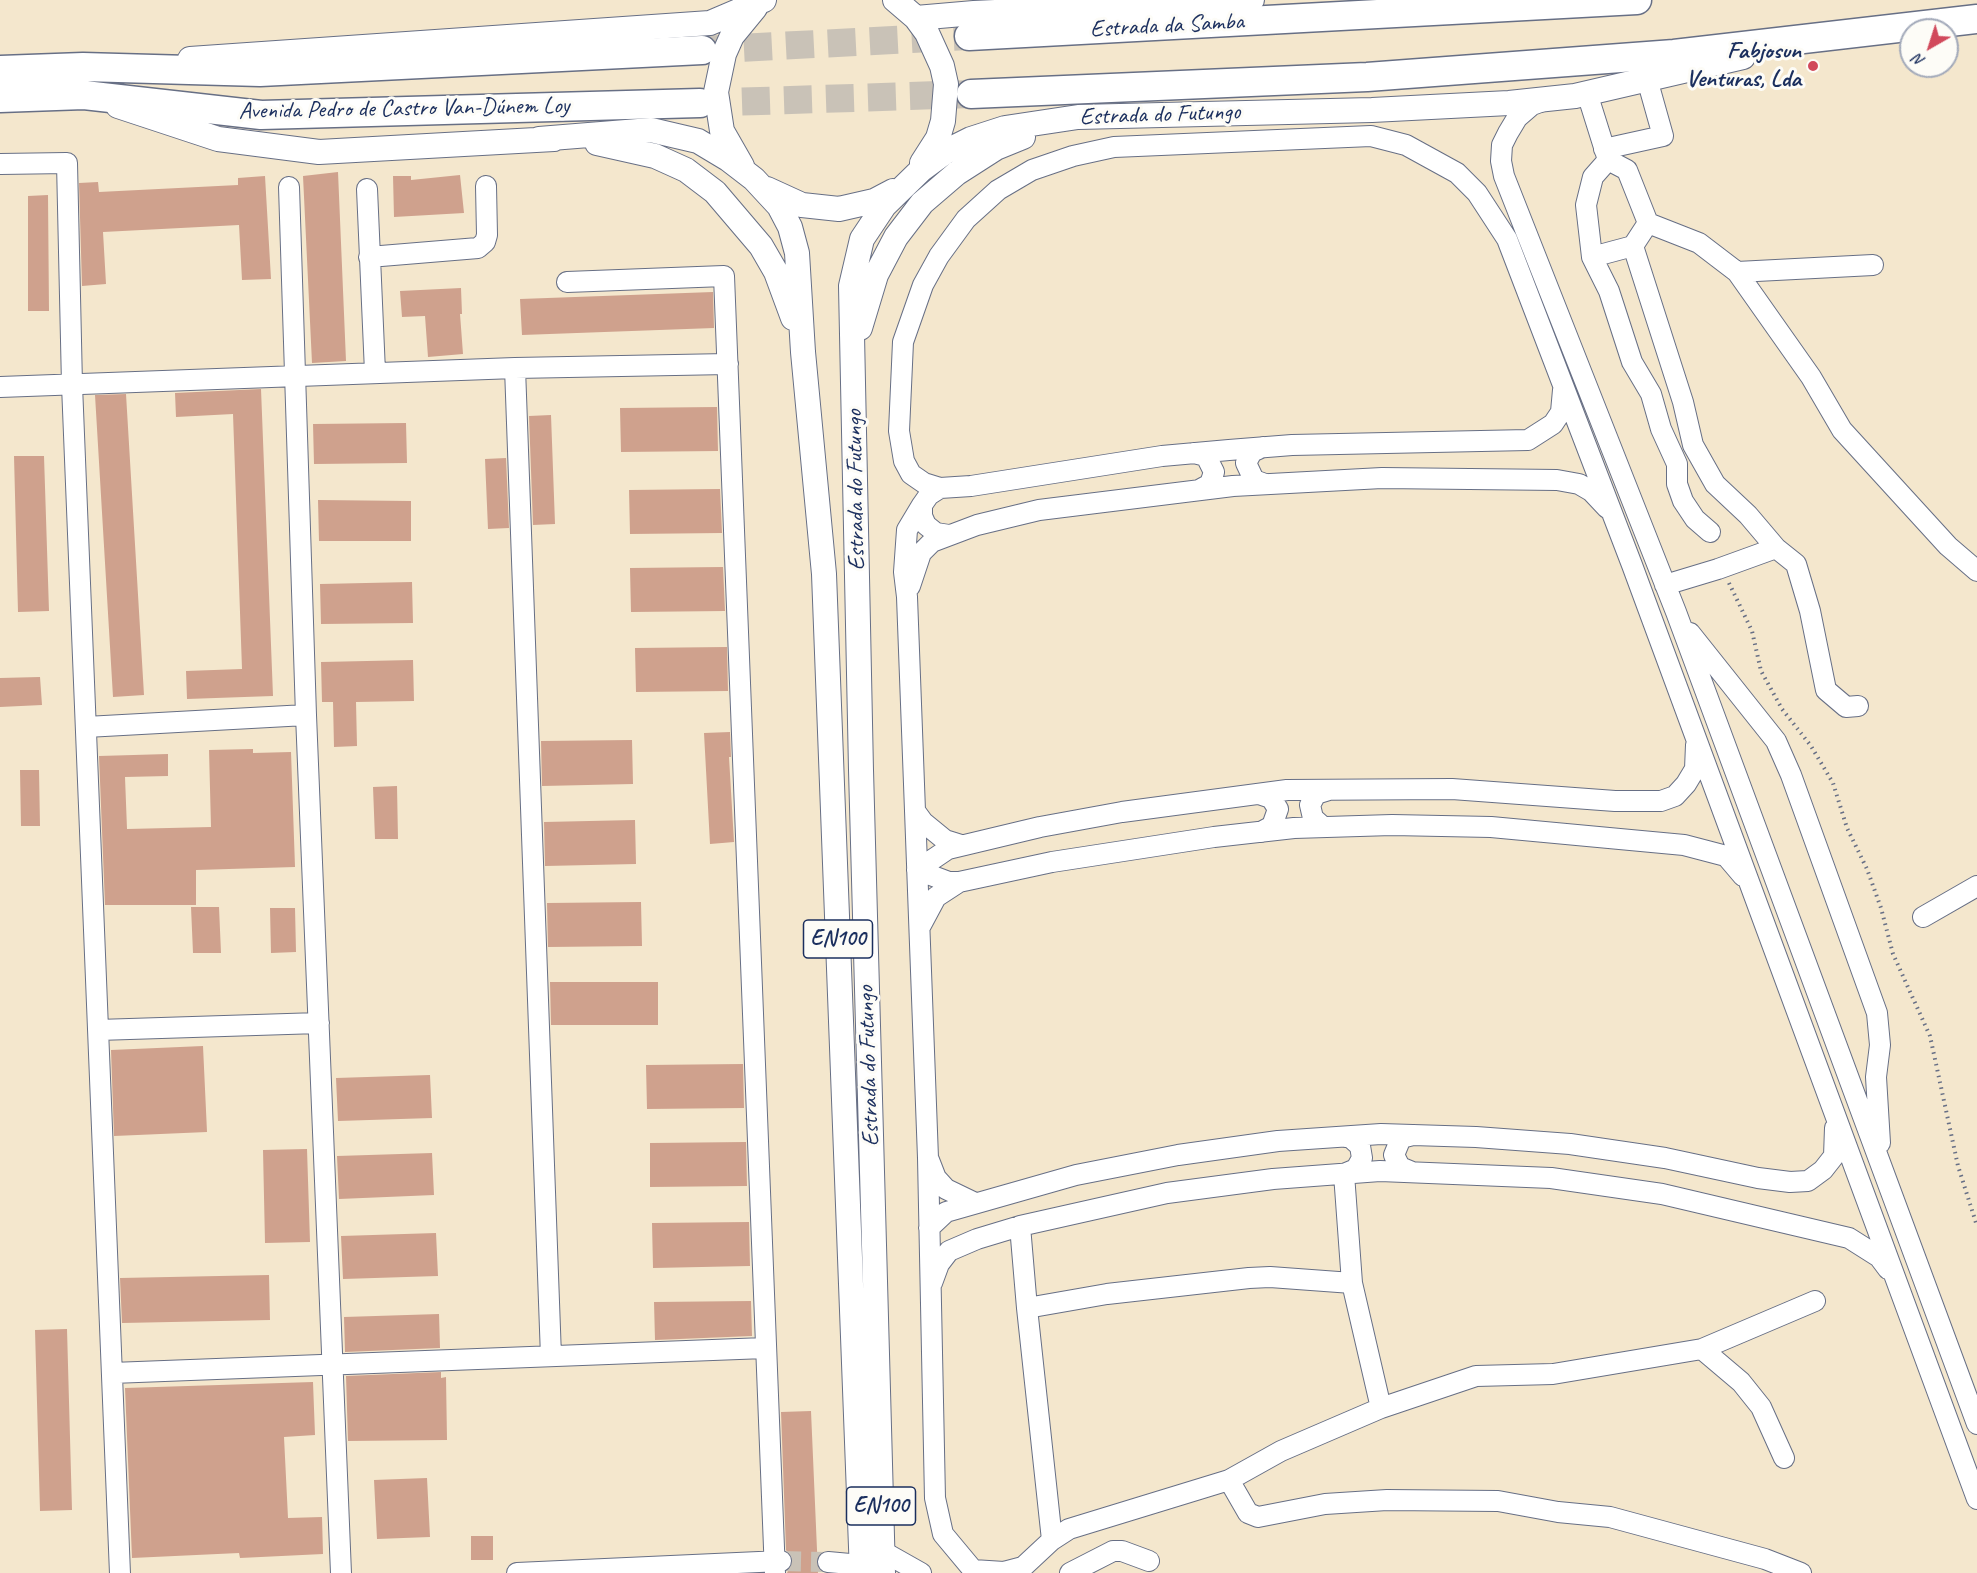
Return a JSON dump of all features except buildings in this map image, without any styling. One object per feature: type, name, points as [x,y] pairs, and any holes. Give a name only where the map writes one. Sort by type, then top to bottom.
[{"type":"highway","name":"Estrada da Samba","points":[[971,25],[1366,16],[1636,0]]},
{"type":"highway","points":[[1838,35],[1977,19]]},
{"type":"highway","name":"Estrada do Futungo","points":[[971,94],[1367,78],[1674,54],[1838,35]]},
{"type":"highway","name":"Avenida Pedro de Castro Van-Dúnem Loy","points":[[0,70],[83,67],[260,72],[702,50]]},
{"type":"highway","name":"Avenida Pedro de Castro Van-Dúnem Loy","points":[[0,98],[84,95],[261,115],[700,103]]},
{"type":"main road","name":"Avenida Pedro de Castro Van-Dúnem Loy","points":[[83,67],[710,22],[765,0]]},
{"type":"main road","points":[[765,0],[743,20],[732,36],[721,63],[716,92],[718,111],[726,140],[741,165],[754,179],[785,200],[802,206],[838,209],[874,201],[906,182],[930,155],[938,138],[946,103],[945,84],[939,58],[927,33],[902,6]]},
{"type":"main road","points":[[935,0],[971,25]]},
{"type":"main road","points":[[902,6],[971,25],[1251,0]]},
{"type":"main road","points":[[1647,79],[1838,35]]},
{"type":"main road","name":"Estrada do Futungo","points":[[872,1565],[854,422],[855,351],[851,286],[862,239],[884,206],[906,182],[945,152],[1005,128],[1088,117],[1372,110],[1550,98],[1587,93],[1647,79]]},
{"type":"main road","points":[[84,95],[218,139],[319,152],[538,139],[610,145],[655,156],[686,170],[715,192],[761,246],[787,298],[803,352]]},
{"type":"main road","points":[[855,351],[876,275],[896,237],[922,203],[957,173],[996,148],[1041,130],[1088,117]]},
{"type":"main road","name":"Avenida Pedro de Castro Van-Dúnem Loy","points":[[538,139],[651,130],[698,141],[728,159],[754,179]]},
{"type":"main road","name":"Estrada do Futungo","points":[[754,179],[778,206],[793,236],[797,253],[803,352],[824,574],[872,1565]]},
{"type":"street","points":[[1647,79],[1663,136],[1606,155],[1593,177],[1587,206],[1592,257],[1609,291],[1632,362],[1651,394],[1661,429],[1677,464],[1677,484],[1683,501],[1695,519],[1710,532]]},
{"type":"street","points":[[1587,93],[1606,155],[1627,171],[1648,223],[1699,243],[1737,272],[1811,377],[1842,430],[1948,546],[1977,571]]},
{"type":"street","points":[[1550,98],[1532,105],[1517,118],[1502,145],[1501,161],[1509,187],[1676,612],[1977,1424]]},
{"type":"street","points":[[940,488],[924,483],[911,474],[904,461],[899,430],[903,342],[923,285],[939,256],[966,219],[998,190],[1032,170],[1073,156],[1114,147],[1371,136],[1406,145],[1457,173],[1477,193],[1507,239],[1755,897],[1977,1499]]},
{"type":"street","points":[[0,164],[67,163],[72,385],[120,1573]]},
{"type":"street","points":[[369,257],[478,248],[485,242],[487,235],[486,186]]},
{"type":"street","points":[[289,187],[306,715],[341,1573]]},
{"type":"street","points":[[367,189],[375,372]]},
{"type":"street","points":[[1592,257],[1633,246],[1648,223]]},
{"type":"street","points":[[1633,246],[1683,402],[1693,445],[1715,484],[1748,515],[1776,548],[1796,564],[1810,611],[1826,690],[1846,707],[1858,705]]},
{"type":"street","points":[[1737,272],[1873,265]]},
{"type":"street","points":[[517,1573],[777,1565],[765,1348],[724,276],[567,282]]},
{"type":"street","points":[[0,387],[375,372],[728,364]]},
{"type":"street","points":[[515,368],[551,1356]]},
{"type":"street","points":[[1563,387],[1561,412],[1553,424],[1528,440],[1263,447],[1194,453],[940,488],[929,495],[912,520],[904,543],[904,572],[907,597],[928,1158],[935,1498],[943,1534],[973,1572],[1004,1572],[1023,1567],[1052,1540],[1069,1529],[1229,1480],[1281,1451],[1381,1408],[1476,1376],[1553,1374],[1702,1349],[1815,1301]]},
{"type":"street","points":[[1263,447],[1252,452],[1246,463],[1254,480],[1265,484]]},
{"type":"street","points":[[1194,453],[1206,456],[1213,466],[1210,484],[1199,490]]},
{"type":"street","points":[[1677,464],[1703,463]]},
{"type":"street","points":[[907,597],[921,553],[932,542],[977,525],[1039,510],[1199,490],[1382,478],[1557,480],[1579,484],[1591,491],[1601,500],[1614,520]]},
{"type":"street","points":[[922,505],[922,516],[926,525],[936,533],[949,536]]},
{"type":"street","points":[[1665,585],[1776,548]]},
{"type":"street","points":[[1676,612],[1702,650],[1776,741],[1791,775],[1877,1013],[1880,1045],[1876,1077],[1878,1136],[1891,1192]]},
{"type":"street","points":[[86,727],[306,715]]},
{"type":"street","points":[[917,870],[948,849],[961,845],[1122,812],[1259,794],[1329,790],[1452,789],[1615,801],[1661,801],[1675,796],[1695,769],[1697,755],[1695,737]]},
{"type":"street","points":[[1328,827],[1317,823],[1313,818],[1311,806],[1316,794],[1329,790]]},
{"type":"street","points":[[1259,794],[1271,798],[1278,809],[1272,826],[1261,832]]},
{"type":"street","points":[[915,811],[923,822],[945,840],[961,845]]},
{"type":"street","points":[[917,870],[950,882],[959,882],[1133,848],[1261,832],[1392,825],[1491,827],[1684,845],[1726,856],[1743,875],[1755,897]]},
{"type":"street","points":[[920,931],[936,897],[959,882]]},
{"type":"street","points":[[1923,917],[1977,886]]},
{"type":"street","points":[[98,1030],[319,1023]]},
{"type":"street","points":[[929,1227],[946,1212],[1076,1176],[1178,1155],[1278,1141],[1345,1137],[1413,1135],[1570,1144],[1665,1158],[1758,1178],[1790,1182],[1808,1181],[1823,1170],[1834,1156],[1836,1136],[1829,1098]]},
{"type":"street","points":[[1412,1172],[1400,1167],[1394,1155],[1401,1138],[1413,1135]]},
{"type":"street","points":[[1344,1174],[1356,1169],[1362,1158],[1360,1146],[1350,1137],[1345,1137]]},
{"type":"street","points":[[928,1158],[936,1178],[946,1189],[960,1198],[975,1203]]},
{"type":"street","points":[[930,1288],[939,1264],[949,1251],[977,1239],[1020,1226],[1167,1193],[1273,1179],[1412,1172],[1551,1178],[1651,1192],[1717,1206],[1849,1238],[1879,1257],[1899,1289]]},
{"type":"street","points":[[1344,1174],[1352,1283],[1381,1408]]},
{"type":"street","points":[[1020,1226],[1052,1540]]},
{"type":"street","points":[[929,1227],[959,1239],[977,1239]]},
{"type":"street","points":[[1028,1308],[1107,1294],[1249,1278],[1270,1277],[1352,1283]]},
{"type":"street","points":[[112,1373],[765,1348]]},
{"type":"street","points":[[1702,1349],[1741,1382],[1761,1407],[1784,1458]]},
{"type":"street","points":[[1229,1480],[1248,1513],[1258,1517],[1325,1504],[1387,1500],[1498,1501],[1558,1512],[1610,1516],[1765,1558],[1801,1573]]},
{"type":"street","points":[[1070,1573],[1113,1551],[1122,1551],[1149,1561]]},
{"type":"street","points":[[828,1562],[872,1565],[921,1573]]},
{"type":"path","points":[[1718,569],[1722,570],[1752,632],[1761,671],[1782,709],[1811,746],[1833,783],[1847,828],[1867,870],[1881,908],[1893,954],[1930,1036],[1958,1166],[1977,1226]]},
{"type":"tunnel","points":[[702,50],[969,36]]},
{"type":"tunnel","points":[[700,103],[971,94]]},
{"type":"tunnel","points":[[781,1561],[828,1562]]},
{"type":"place","name":"Fabjosun Venturas, Lda","points":[[1813,66]]}]
